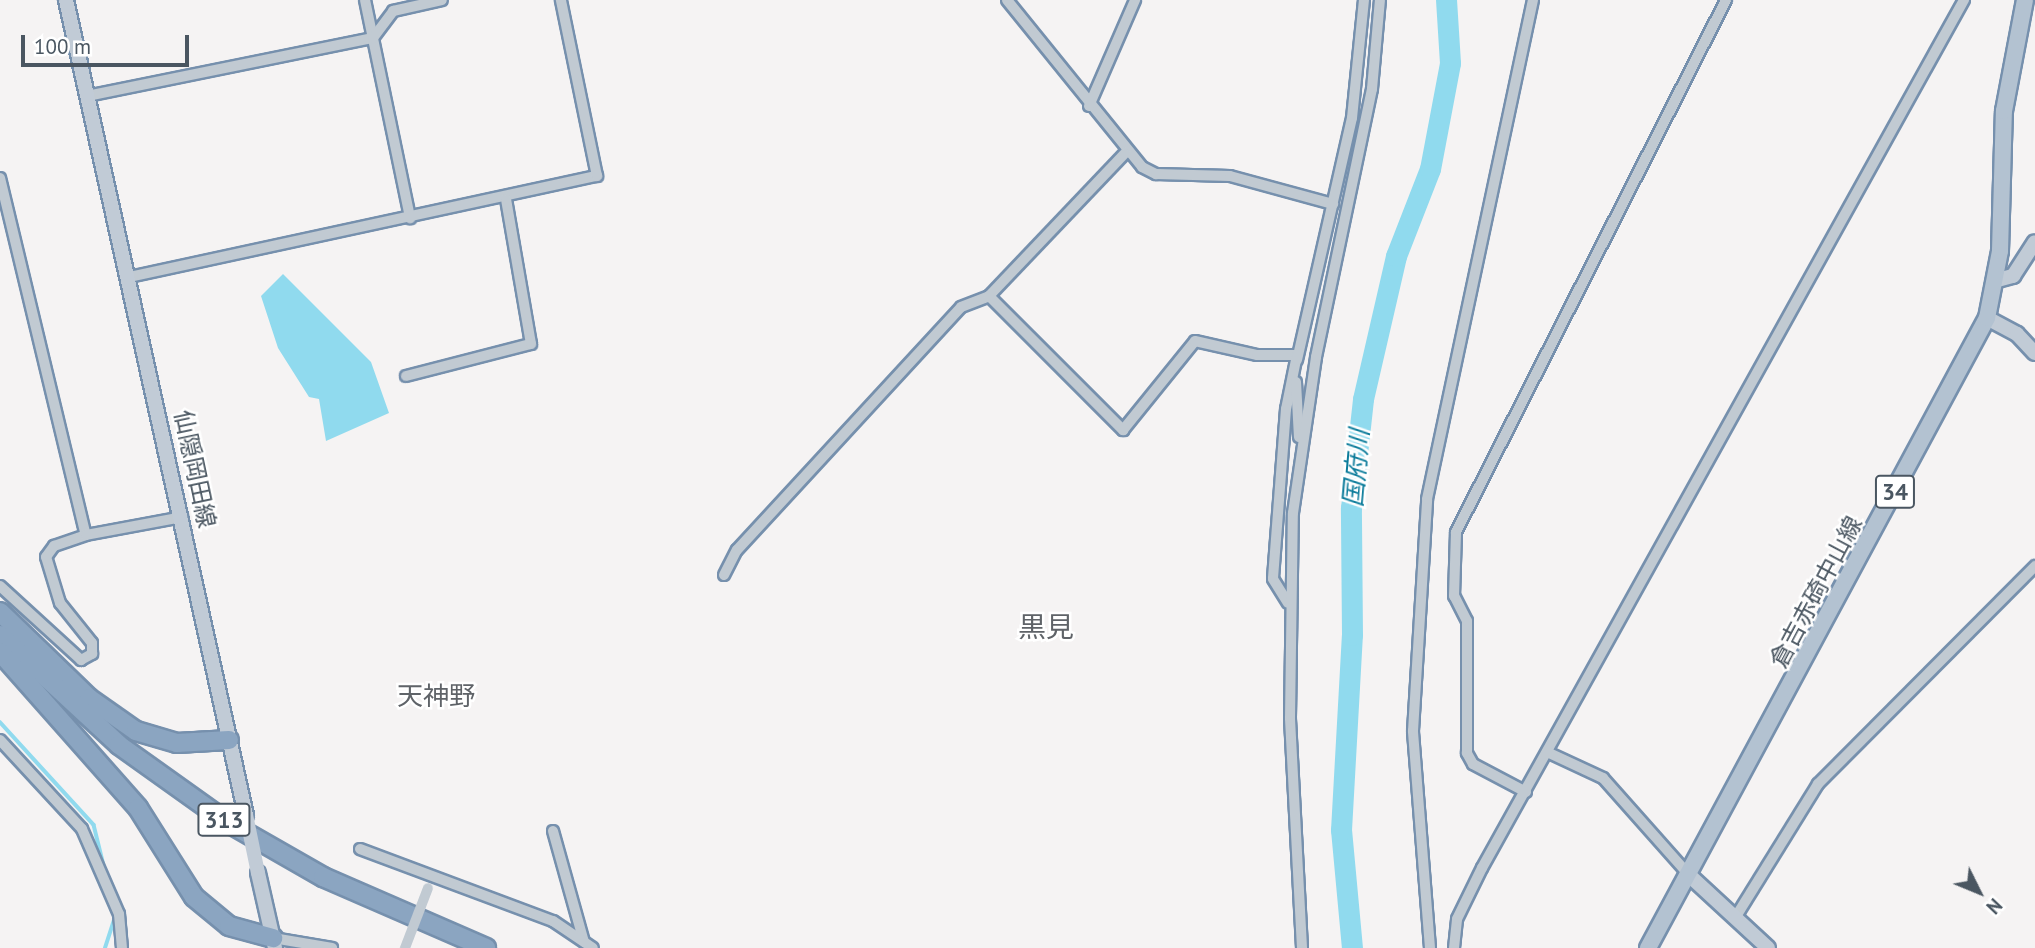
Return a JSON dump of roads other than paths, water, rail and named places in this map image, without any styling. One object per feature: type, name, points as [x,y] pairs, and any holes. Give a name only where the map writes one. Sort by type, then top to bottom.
[{"type":"highway","points":[[0,612],[89,698],[136,731],[177,743],[229,740]]},
{"type":"highway","name":"313","points":[[0,635],[119,745],[227,822],[323,877],[486,948]]},
{"type":"highway","points":[[0,651],[138,808],[194,897],[229,926],[274,943]]},
{"type":"highway","name":"313","points":[[0,651],[114,752],[222,831],[318,885],[461,948]]},
{"type":"main road","name":"仙隠岡田線","points":[[65,0],[129,277],[274,943]]},
{"type":"main road","name":"倉吉赤碕中山線","points":[[1648,948],[1690,876],[1987,318],[1994,281],[2004,111],[2025,0]]},
{"type":"main road","points":[[1994,281],[2013,276],[2035,242]]},
{"type":"main road","points":[[1987,318],[2017,334],[2035,353]]},
{"type":"main road","points":[[1690,876],[1768,948]]},
{"type":"street","points":[[365,0],[410,218]]},
{"type":"street","points":[[87,96],[373,38],[393,11],[442,0]]},
{"type":"street","points":[[129,277],[506,199],[597,176],[561,0]]},
{"type":"street","points":[[1007,0],[1125,153],[1156,174],[1230,176],[1333,204]]},
{"type":"street","points":[[1088,106],[1135,0]]},
{"type":"street","points":[[1289,604],[1273,579],[1286,409],[1352,118],[1364,0]]},
{"type":"street","points":[[1301,444],[1357,177],[1380,0]]},
{"type":"street","points":[[1430,948],[1413,731],[1427,499],[1533,0]]},
{"type":"street","points":[[1526,792],[1473,764],[1467,753],[1467,621],[1454,596],[1456,532],[1726,0]]},
{"type":"street","points":[[1454,948],[1457,919],[1964,0]]},
{"type":"street","points":[[724,575],[737,550],[961,307],[989,296],[1125,153]]},
{"type":"street","points":[[0,178],[86,536]]},
{"type":"street","points":[[406,376],[531,344],[506,199]]},
{"type":"street","points":[[989,296],[1122,430],[1195,341],[1257,355],[1297,355]]},
{"type":"street","points":[[1297,355],[1301,444],[1289,604],[1302,948]]},
{"type":"street","points":[[0,586],[81,660],[92,654],[92,643],[60,603],[45,568],[54,546],[86,536],[182,517]]},
{"type":"street","points":[[1735,918],[1818,784],[2035,566]]},
{"type":"street","points":[[0,740],[82,829],[118,914],[122,948]]},
{"type":"street","points":[[1547,752],[1603,778],[1690,876]]},
{"type":"street","points":[[553,831],[589,945]]},
{"type":"street","points":[[360,849],[429,883],[553,921],[589,945]]},
{"type":"street","points":[[405,948],[429,883]]},
{"type":"street","points":[[274,943],[332,948]]},
{"type":"water","points":[[283,274],[371,362],[389,413],[326,441],[319,399],[309,397],[278,348],[261,296]]},
{"type":"waterway","name":"国府川","points":[[1352,948],[1341,830],[1352,635],[1351,508],[1363,399],[1396,256],[1430,169],[1450,63],[1446,0]]},
{"type":"waterway","points":[[0,722],[94,825],[106,874]]},
{"type":"waterway","points":[[105,948],[115,918]]},
{"type":"district","name":"黒見","points":[[1046,627]]},
{"type":"district","name":"天神野","points":[[436,696]]}]
